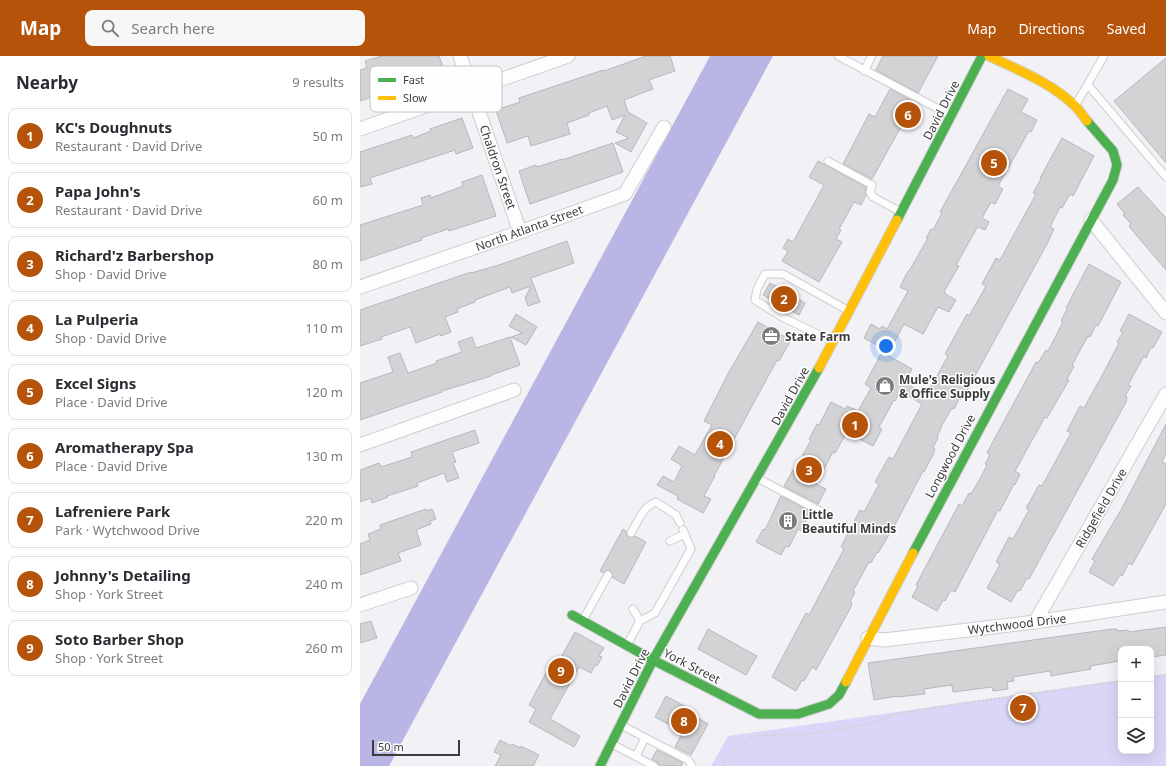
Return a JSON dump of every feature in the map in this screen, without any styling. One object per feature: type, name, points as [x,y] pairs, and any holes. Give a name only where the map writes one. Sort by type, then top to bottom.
[{"type":"street","name":"Chaldron Street","points":[[460,56],[464,66]]},
{"type":"street","points":[[502,79],[568,56]]},
{"type":"street","name":"David Drive","points":[[599,766],[653,660],[807,391],[982,56]]},
{"type":"street","points":[[989,56],[1038,80],[1075,106]]},
{"type":"street","name":"Longwood Drive","points":[[759,714],[798,714],[829,704],[839,695],[949,484],[1112,180],[1117,165],[1113,153],[1075,106]]},
{"type":"street","points":[[360,129],[409,112]]},
{"type":"street","name":"Chaldron Street","points":[[479,112],[520,232]]},
{"type":"street","name":"North Atlanta Street","points":[[360,287],[625,194],[664,127]]},
{"type":"street","points":[[1091,220],[1166,313]]},
{"type":"street","points":[[360,445],[514,390]]},
{"type":"street","name":"Ridgefield Drive","points":[[1035,622],[1166,394]]},
{"type":"street","points":[[360,605],[412,588]]},
{"type":"street","name":"Wytchwood Drive","points":[[868,638],[884,640],[1035,622],[1166,602]]},
{"type":"street","name":"York Street","points":[[572,615],[653,660],[759,714]]},
{"type":"lane","points":[[838,56],[952,116]]},
{"type":"lane","points":[[864,71],[872,56]]},
{"type":"lane","points":[[1075,106],[1104,56]]},
{"type":"lane","points":[[1088,84],[1166,177]]},
{"type":"lane","points":[[828,161],[872,185],[870,192],[873,197],[901,212]]},
{"type":"lane","points":[[833,342],[782,317],[755,300],[757,289],[765,274],[783,274],[849,311]]},
{"type":"lane","points":[[757,478],[824,513]]},
{"type":"lane","points":[[627,645],[640,621],[655,613],[692,550],[676,515],[656,502],[645,508],[631,534]]},
{"type":"lane","points":[[670,541],[682,529]]},
{"type":"lane","points":[[582,620],[608,575]]},
{"type":"lane","points":[[633,609],[640,621]]},
{"type":"lane","points":[[620,725],[688,760],[692,766]]},
{"type":"lane","points":[[636,756],[645,738]]},
{"type":"lane","points":[[611,743],[654,766]]},
{"type":"path","points":[[1154,677],[1166,675]]},
{"type":"path","points":[[723,766],[728,756],[741,744],[755,736],[789,736],[823,732],[873,723],[896,714],[1118,681]]},
{"type":"shaded area","points":[[710,56],[773,56],[389,766],[360,766],[360,704]]},
{"type":"shaded area","points":[[1166,674],[1166,766],[711,766],[728,736],[1118,680],[1118,754],[1154,754],[1154,676]]},
{"type":"building","points":[[382,56],[439,56],[443,66],[370,66],[370,98],[360,101],[360,70],[367,68],[365,61]]},
{"type":"building","points":[[646,56],[670,56],[675,71],[649,80],[653,89],[624,100],[628,112],[647,123],[631,152],[615,143],[629,138],[616,132],[625,115],[612,120],[607,106],[589,113],[589,115],[567,123],[570,134],[531,146],[528,136],[507,143],[497,112],[502,112],[502,108],[520,102],[519,98],[603,70],[604,71]]},
{"type":"building","points":[[883,56],[938,56],[918,93],[876,70]]},
{"type":"building","points":[[1166,58],[1166,163],[1114,101]]},
{"type":"building","points":[[890,89],[914,102],[913,104],[919,107],[908,128],[902,125],[872,179],[843,164],[869,114],[875,117]]},
{"type":"building","points":[[1008,89],[1028,99],[1021,112],[1037,120],[1031,132],[1029,131],[998,186],[1003,189],[995,204],[991,202],[982,218],[989,222],[985,230],[978,227],[977,228],[956,265],[959,266],[944,292],[956,300],[949,312],[938,307],[923,334],[904,324],[889,352],[864,338],[871,324],[880,329],[882,326],[887,329],[908,291],[900,287],[908,271],[928,238],[926,238],[931,229],[933,230],[942,213],[940,212]]},
{"type":"building","points":[[462,118],[473,148],[456,154],[455,150],[370,178],[372,184],[360,187],[360,152],[412,135],[413,138],[431,131],[430,129]]},
{"type":"building","points":[[1062,138],[1094,156],[1073,196],[1070,194],[1062,208],[1060,207],[1050,227],[1054,229],[1047,244],[964,396],[961,400],[959,399],[954,409],[952,408],[942,425],[937,437],[938,438],[933,447],[935,449],[934,453],[895,525],[871,563],[869,562],[853,591],[855,592],[850,602],[852,603],[851,607],[816,670],[812,667],[796,691],[772,677],[806,613],[809,615],[844,549],[841,547],[860,510],[864,512],[879,484],[875,482],[889,457],[893,459],[922,404],[900,391],[879,427],[882,429],[873,446],[847,432],[835,453],[833,452],[816,484],[826,489],[818,504],[784,486],[811,440],[809,439],[817,424],[819,425],[831,402],[845,409],[847,406],[858,411],[871,388],[865,384],[882,352],[912,369],[905,383],[925,394],[930,386],[931,387],[948,356],[945,354],[967,314],[969,316],[986,286],[982,284],[996,258],[1000,260],[1036,194],[1033,193]]},
{"type":"building","points":[[613,143],[623,172],[530,204],[519,171],[536,165],[537,167],[562,160]]},
{"type":"building","points":[[818,161],[866,187],[866,195],[861,205],[854,202],[839,229],[841,230],[836,239],[842,242],[819,282],[782,261],[788,251],[783,248],[788,239],[793,242],[824,185],[809,177]]},
{"type":"building","points":[[482,175],[496,216],[449,231],[448,229],[421,238],[422,240],[360,261],[360,225],[423,205],[421,198],[430,195],[431,198],[463,186],[462,182]]},
{"type":"building","points":[[1138,187],[1166,218],[1166,270],[1129,226],[1131,224],[1123,215],[1125,214],[1117,204]]},
{"type":"building","points":[[567,241],[574,263],[531,278],[540,302],[528,306],[525,298],[531,286],[512,293],[510,287],[475,300],[475,302],[457,309],[458,312],[445,317],[451,332],[441,336],[440,334],[416,343],[410,327],[381,337],[382,339],[360,346],[360,310],[471,272],[499,265]]},
{"type":"building","points":[[1089,264],[1121,282],[1098,326],[1096,325],[1090,337],[1088,336],[1072,365],[1074,366],[1067,379],[1069,380],[1047,418],[1045,417],[1015,471],[1020,474],[1015,485],[1014,484],[1000,511],[998,510],[955,592],[951,590],[937,611],[912,597],[918,586],[916,585],[959,504],[962,506],[969,493],[971,494],[981,477],[987,465],[985,464],[990,455],[987,453],[989,449],[1036,362],[1038,363],[1046,350],[1048,351],[1063,322],[1061,321],[1067,309],[1066,308]]},
{"type":"building","points":[[770,283],[805,303],[799,315],[763,295]]},
{"type":"building","points":[[516,314],[537,327],[526,345],[511,337],[522,333],[509,326]]},
{"type":"building","points":[[1129,314],[1162,332],[1153,348],[1151,347],[1146,358],[1144,356],[1128,385],[1131,386],[1125,396],[1127,397],[1126,402],[1029,579],[1027,578],[1020,591],[1018,590],[1011,602],[987,588],[1000,564],[996,562],[1009,537],[1013,539],[1029,510],[1026,508],[1039,485],[1042,486],[1071,433],[1067,431],[1080,406],[1084,408],[1104,372],[1119,343],[1117,342],[1123,332],[1120,331]]},
{"type":"building","points":[[758,322],[791,340],[779,361],[777,360],[714,476],[704,496],[711,499],[703,513],[677,499],[678,496],[657,485],[663,476],[674,482],[682,466],[671,459],[679,446],[695,455],[712,425],[704,421],[729,372]]},
{"type":"building","points":[[472,337],[476,348],[510,337],[520,365],[360,420],[360,383],[393,372],[388,357],[400,353],[408,373],[462,352],[458,342]]},
{"type":"building","points":[[1166,424],[1166,454],[1162,462],[1166,464],[1166,504],[1132,565],[1129,563],[1122,576],[1120,575],[1113,586],[1089,572],[1095,561],[1092,559],[1122,508]]},
{"type":"building","points":[[475,430],[479,443],[452,452],[456,462],[453,463],[459,478],[447,482],[444,473],[417,483],[418,486],[387,496],[388,497],[372,503],[371,498],[360,502],[360,470],[379,463],[381,467],[412,457],[411,452]]},
{"type":"building","name":"Little Beautiful Minds","points":[[781,496],[811,512],[801,531],[798,529],[789,547],[786,546],[781,555],[756,542],[763,529],[765,530]]},
{"type":"building","points":[[426,509],[427,511],[432,509],[436,519],[430,521],[431,524],[416,530],[421,545],[398,553],[401,561],[360,575],[360,544],[370,540],[368,534],[381,529],[380,525]]},
{"type":"building","points":[[623,529],[629,537],[635,536],[646,542],[624,584],[612,577],[610,570],[604,573],[600,571]]},
{"type":"building","points":[[371,621],[377,638],[360,643],[360,624]]},
{"type":"building","points":[[1166,627],[1166,655],[1154,657],[1154,646],[1118,646],[1118,661],[1090,666],[1091,669],[1051,676],[1050,671],[1013,677],[1014,681],[1007,682],[1008,689],[993,691],[992,687],[953,692],[952,685],[924,689],[925,694],[897,696],[874,700],[868,663],[1112,629],[1117,629],[1117,631],[1128,630],[1129,632]]},
{"type":"building","points":[[708,629],[757,656],[746,675],[698,649]]},
{"type":"building","points":[[575,632],[604,648],[599,656],[602,657],[597,666],[595,665],[591,673],[579,667],[550,719],[580,736],[574,747],[529,722],[536,709],[529,705],[554,658],[559,661]]},
{"type":"building","points":[[666,696],[688,708],[686,711],[708,724],[691,755],[675,747],[683,732],[655,717]]},
{"type":"building","points":[[500,740],[511,746],[512,744],[521,748],[521,746],[539,755],[533,766],[495,766],[501,755],[494,752]]},
{"type":"building","points":[[657,750],[683,763],[681,766],[659,765],[652,759]]},
{"type":"traffic: fast","points":[[897,220],[982,56]]},
{"type":"traffic: fast","points":[[913,553],[1113,180],[1117,165],[1113,151],[1087,121]]},
{"type":"traffic: fast","points":[[600,766],[653,660],[819,368]]},
{"type":"traffic: fast","points":[[572,615],[653,660],[759,714],[798,714],[829,704],[839,695],[846,682]]},
{"type":"traffic: slow","points":[[989,56],[1056,90],[1075,106],[1087,121]]},
{"type":"traffic: slow","points":[[819,368],[897,220]]},
{"type":"traffic: slow","points":[[846,682],[913,553]]},
{"type":"place","name":"Aromatherapy Spa","points":[[908,115]]},
{"type":"place","name":"Excel Signs","points":[[994,163]]},
{"type":"place","name":"Papa John's","points":[[784,299]]},
{"type":"place","name":"State Farm","points":[[771,336]]},
{"type":"place","name":"Mule's Religious & Office Supply","points":[[885,386]]},
{"type":"place","name":"KC's Doughnuts","points":[[855,425]]},
{"type":"place","name":"La Pulperia","points":[[720,444]]},
{"type":"place","name":"Richard'z Barbershop","points":[[809,470]]},
{"type":"place","name":"Little Beautiful Minds","points":[[788,521]]},
{"type":"place","name":"Soto Barber Shop","points":[[561,671]]},
{"type":"place","name":"Lafreniere Park","points":[[1023,708]]},
{"type":"place","name":"Johnny's Detailing","points":[[684,721]]}]
